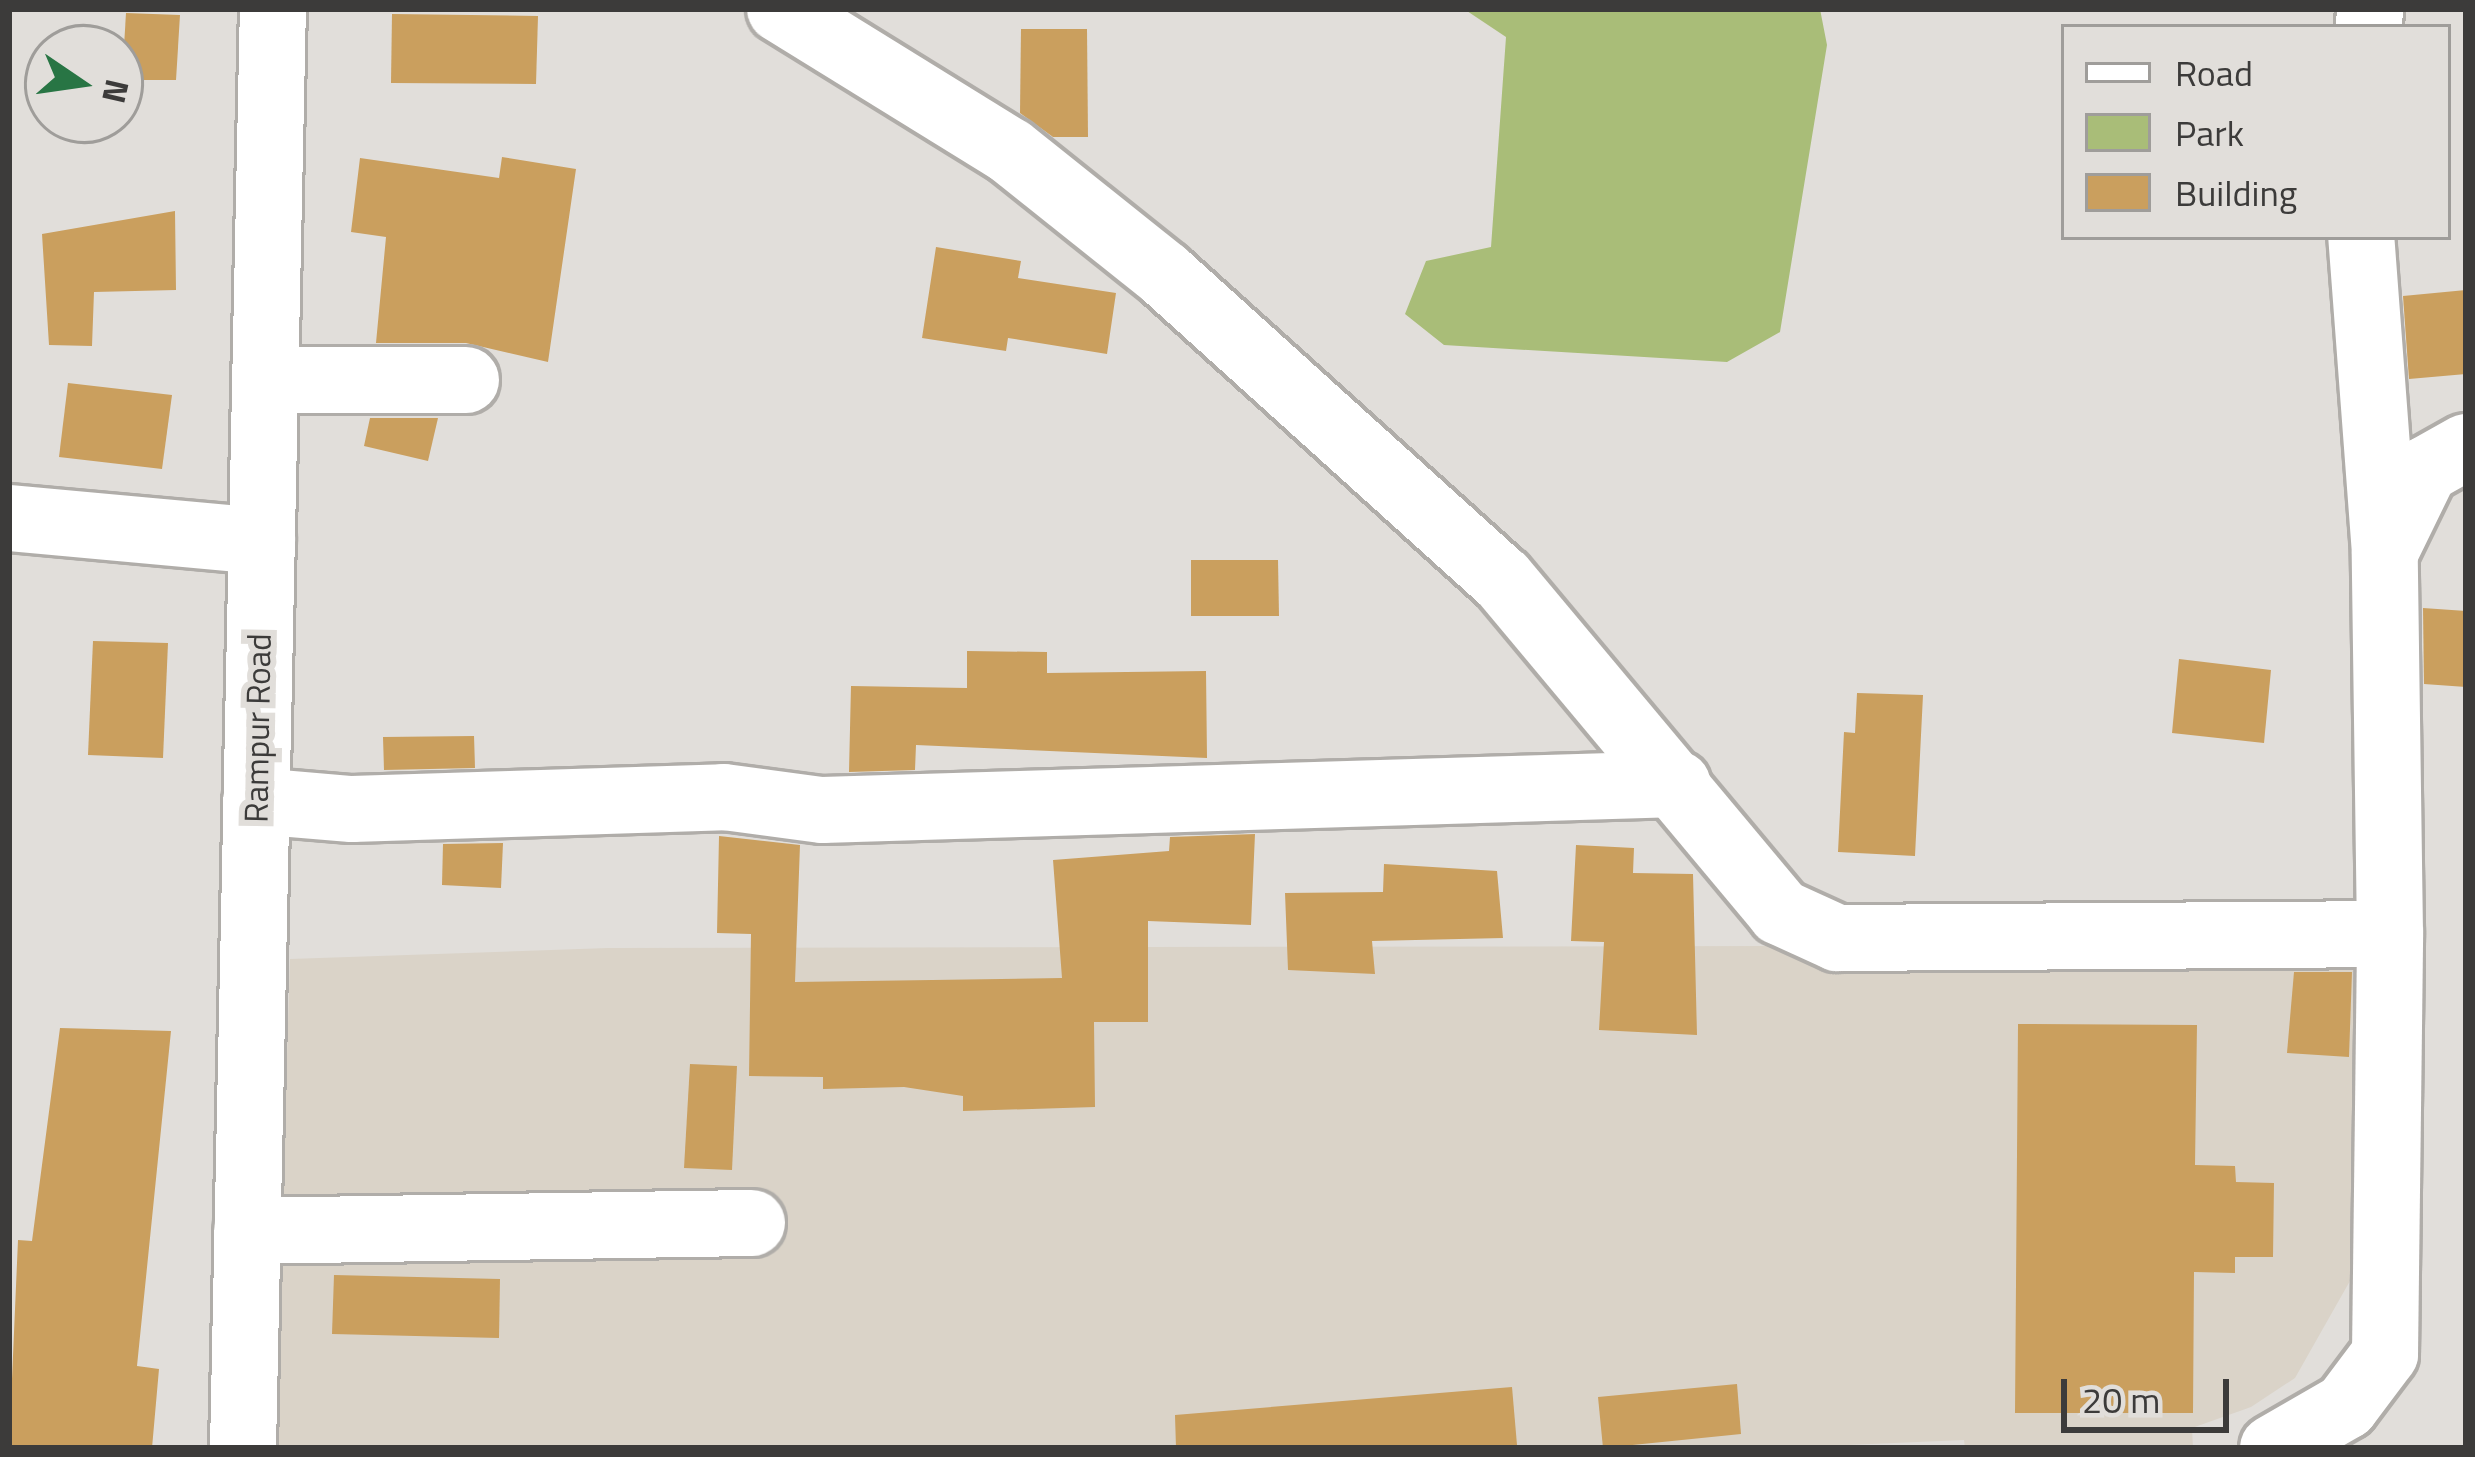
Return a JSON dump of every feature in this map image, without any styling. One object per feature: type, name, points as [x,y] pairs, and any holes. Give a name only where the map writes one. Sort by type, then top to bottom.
[{"type":"street","name":"Rampur Road","points":[[243,1448],[273,9]]},
{"type":"street","points":[[780,9],[1010,152],[1164,274],[1502,579],[1678,784],[1780,912],[1837,938],[2390,934]]},
{"type":"street","points":[[2272,1448],[2346,1406],[2385,1354],[2390,934],[2385,553],[2361,240]]},
{"type":"street","points":[[265,380],[466,380]]},
{"type":"street","points":[[2369,384],[2419,433],[2466,436]]},
{"type":"street","points":[[2385,553],[2425,470],[2466,447]]},
{"type":"street","points":[[9,518],[262,541]]},
{"type":"street","points":[[256,801],[352,809],[724,797],[822,810],[1678,784]]},
{"type":"street","points":[[247,1231],[752,1223]]},
{"type":"shaded area","points":[[1776,946],[2358,961],[2389,1212],[2295,1378],[2251,1407],[2192,1428],[2193,1448],[1965,1448],[1964,1440],[1777,1448],[275,1448],[290,959],[608,948]]},
{"type":"green space","points":[[1464,9],[1820,9],[1827,45],[1780,332],[1727,362],[1444,345],[1405,314],[1426,261],[1491,247],[1506,37]]},
{"type":"building","points":[[126,13],[180,15],[176,80],[144,80],[144,24],[125,24]]},
{"type":"building","points":[[392,14],[538,16],[536,84],[391,83]]},
{"type":"building","points":[[1021,29],[1087,29],[1088,137],[1053,137],[1020,113]]},
{"type":"building","points":[[502,157],[576,169],[548,362],[466,343],[376,343],[386,237],[351,232],[360,158],[499,178]]},
{"type":"building","points":[[175,211],[176,290],[94,292],[92,346],[49,345],[42,234]]},
{"type":"building","points":[[936,247],[1021,261],[1018,278],[1116,293],[1107,354],[1008,338],[1006,351],[922,338]]},
{"type":"building","points":[[2466,290],[2466,374],[2409,379],[2403,296]]},
{"type":"building","points":[[68,383],[172,395],[162,469],[59,457]]},
{"type":"building","points":[[370,418],[438,418],[428,461],[364,446]]},
{"type":"building","points":[[1191,560],[1278,560],[1279,616],[1191,616]]},
{"type":"building","points":[[2423,608],[2466,611],[2466,687],[2424,684]]},
{"type":"building","points":[[93,641],[168,643],[163,758],[88,755]]},
{"type":"building","points":[[967,651],[1047,652],[1047,673],[1206,671],[1207,758],[916,745],[915,770],[849,772],[851,686],[967,688]]},
{"type":"building","points":[[2179,659],[2271,670],[2264,743],[2172,733]]},
{"type":"building","points":[[1857,693],[1923,695],[1915,856],[1838,852],[1844,732],[1855,733]]},
{"type":"building","points":[[474,736],[475,768],[384,770],[383,737]]},
{"type":"building","points":[[1255,834],[1251,925],[1148,921],[1148,1022],[1094,1022],[1095,1107],[963,1111],[963,1096],[904,1087],[823,1089],[823,1077],[749,1076],[751,934],[717,933],[719,836],[800,845],[795,982],[1062,978],[1053,860],[1169,851],[1170,837]]},
{"type":"building","points":[[503,843],[501,888],[442,885],[443,844]]},
{"type":"building","points":[[1576,845],[1634,848],[1633,873],[1693,874],[1697,1035],[1599,1030],[1604,942],[1571,941]]},
{"type":"building","points":[[1384,864],[1497,871],[1503,938],[1372,941],[1375,974],[1288,970],[1285,893],[1383,892]]},
{"type":"building","points":[[2294,972],[2352,972],[2349,1057],[2287,1053]]},
{"type":"building","points":[[2018,1024],[2197,1025],[2195,1165],[2235,1166],[2236,1182],[2274,1183],[2273,1257],[2235,1257],[2235,1273],[2194,1272],[2193,1413],[2015,1413]]},
{"type":"building","points":[[60,1028],[171,1031],[137,1366],[159,1369],[152,1448],[9,1448],[18,1240],[32,1241]]},
{"type":"building","points":[[690,1064],[737,1066],[732,1170],[684,1168]]},
{"type":"building","points":[[334,1275],[500,1279],[499,1338],[332,1334]]},
{"type":"building","points":[[1737,1384],[1741,1434],[1603,1448],[1598,1397]]},
{"type":"building","points":[[1512,1387],[1517,1445],[1176,1448],[1175,1415]]}]
